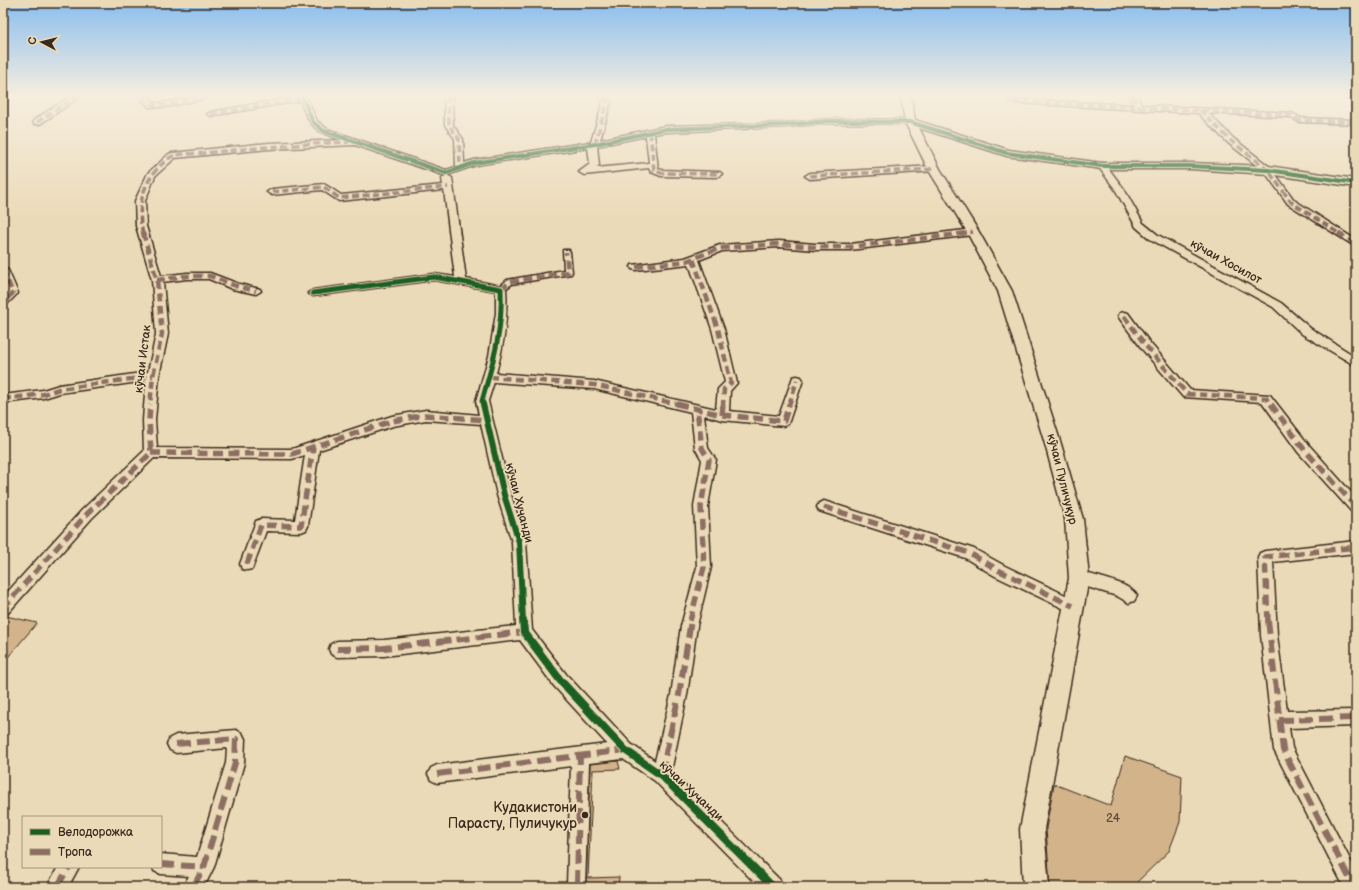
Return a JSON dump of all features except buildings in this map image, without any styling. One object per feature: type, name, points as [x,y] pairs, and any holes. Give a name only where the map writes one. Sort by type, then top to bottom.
[{"type":"street","points":[[342,138],[446,172],[474,163],[594,145],[626,138]]},
{"type":"street","points":[[458,138],[460,167]]},
{"type":"street","points":[[596,138],[594,145],[595,165],[584,172],[653,165]]},
{"type":"street","points":[[651,138],[654,170],[661,173],[717,174]]},
{"type":"street","name":"кӯчаи Пуличуқур","points":[[918,138],[934,168],[973,232],[1005,291],[1053,444],[1074,519],[1079,578],[1032,829],[1036,887]]},
{"type":"street","points":[[959,138],[1007,153],[1102,166],[1190,166],[1268,170],[1356,183]]},
{"type":"street","points":[[1228,138],[1268,170],[1291,202],[1356,244]]},
{"type":"street","name":"кӯчаи Истак","points":[[151,453],[149,420],[152,376],[162,334],[157,280],[141,226],[140,201],[152,175],[172,156],[269,146],[355,142]]},
{"type":"street","name":"кӯчаи Хосилот","points":[[1102,166],[1119,189],[1139,225],[1154,237],[1277,305],[1306,331],[1356,362]]},
{"type":"street","points":[[810,176],[934,168]]},
{"type":"street","points":[[446,172],[461,282]]},
{"type":"street","points":[[272,192],[324,188],[338,198],[448,187]]},
{"type":"street","points":[[636,267],[693,259],[720,248],[779,244],[815,247],[850,247],[973,232]]},
{"type":"street","points":[[1344,236],[1356,238]]},
{"type":"street","points":[[313,293],[434,277],[501,289],[510,282],[568,272],[566,252]]},
{"type":"street","points":[[693,259],[718,329],[731,383],[724,389],[722,415]]},
{"type":"street","points":[[3,270],[13,293],[3,302]]},
{"type":"street","points":[[157,280],[196,276],[215,278],[232,286],[256,291]]},
{"type":"street","name":"кӯчаи Хуҷанди","points":[[501,289],[502,313],[495,356],[482,401],[494,445],[504,495],[519,542],[522,618],[524,632],[560,680],[625,750],[661,775],[773,887]]},
{"type":"street","points":[[1124,316],[1146,346],[1187,394],[1266,398],[1303,448],[1356,507]]},
{"type":"street","points":[[3,399],[44,394],[59,389],[152,376]]},
{"type":"street","points":[[488,377],[594,385],[631,392],[697,410],[722,415],[784,421],[797,380]]},
{"type":"street","points":[[661,775],[679,695],[689,626],[704,567],[701,506],[708,460],[702,448],[697,410]]},
{"type":"street","points":[[3,608],[87,514],[151,453],[292,454],[392,422],[426,415],[486,420]]},
{"type":"street","points":[[247,564],[261,526],[302,526],[313,447]]},
{"type":"street","points":[[824,507],[969,553],[1000,571],[1073,606]]},
{"type":"street","points":[[1354,887],[1283,750],[1269,635],[1265,557],[1356,547]]},
{"type":"street","points":[[1079,578],[1129,596]]},
{"type":"street","points":[[338,649],[384,648],[524,632]]},
{"type":"street","points":[[1279,720],[1356,718]]},
{"type":"street","points":[[176,744],[236,739],[235,764],[204,867],[192,887]]},
{"type":"street","points":[[437,774],[625,750]]},
{"type":"street","points":[[577,884],[580,755]]},
{"type":"street","points":[[162,864],[204,867]]},
{"type":"street","points":[[57,887],[68,868]]},
{"type":"marked path","points":[[458,138],[460,167]]},
{"type":"marked path","points":[[595,144],[597,138]]},
{"type":"marked path","points":[[651,138],[654,170],[661,173],[717,174]]},
{"type":"marked path","points":[[1228,138],[1268,170],[1291,202],[1356,244]]},
{"type":"marked path","points":[[3,608],[87,514],[151,453],[149,420],[153,376],[162,334],[157,280],[141,226],[140,201],[151,175],[172,156],[269,146],[349,142]]},
{"type":"marked path","points":[[810,176],[934,169]]},
{"type":"marked path","points":[[272,192],[324,187],[339,198],[448,187]]},
{"type":"marked path","points":[[636,267],[687,261],[720,248],[779,244],[815,247],[850,247],[973,232]]},
{"type":"marked path","points":[[501,289],[510,282],[568,272],[566,252]]},
{"type":"marked path","points":[[693,259],[718,329],[731,383],[724,389],[722,415]]},
{"type":"marked path","points":[[3,270],[13,293],[3,302]]},
{"type":"marked path","points":[[157,280],[187,276],[210,276],[226,283],[256,291]]},
{"type":"marked path","points":[[1124,316],[1146,346],[1187,394],[1266,398],[1303,448],[1356,507]]},
{"type":"marked path","points":[[3,399],[44,394],[59,389],[153,376]]},
{"type":"marked path","points":[[489,377],[594,385],[722,415],[784,421],[797,380]]},
{"type":"marked path","points":[[661,775],[679,695],[689,626],[704,567],[701,506],[709,460],[702,448],[697,410]]},
{"type":"marked path","points":[[151,453],[292,454],[392,421],[426,415],[487,420]]},
{"type":"marked path","points":[[247,564],[261,525],[301,526],[313,447]]},
{"type":"marked path","points":[[824,507],[969,553],[1000,571],[1073,606]]},
{"type":"marked path","points":[[1354,887],[1283,750],[1269,635],[1265,557],[1356,547]]},
{"type":"marked path","points":[[337,649],[384,648],[524,632]]},
{"type":"marked path","points":[[1279,720],[1356,718]]},
{"type":"marked path","points":[[176,744],[236,739],[235,763],[204,867],[193,887]]},
{"type":"marked path","points":[[437,774],[625,750]]},
{"type":"marked path","points":[[577,884],[580,755]]},
{"type":"marked path","points":[[162,864],[204,867]]},
{"type":"marked path","points":[[57,887],[68,868]]},
{"type":"cycle path","points":[[343,138],[446,173],[474,163],[595,144],[626,138]]},
{"type":"cycle path","points":[[959,138],[1007,153],[1102,166],[1190,166],[1268,170],[1356,183]]},
{"type":"cycle path","points":[[313,293],[434,277],[501,289],[502,313],[495,356],[482,401],[504,495],[519,542],[524,632],[560,680],[625,750],[661,775],[773,887]]},
{"type":"place","name":"Кудакистони Парасту, Пуличукур","points":[[585,815]]}]
